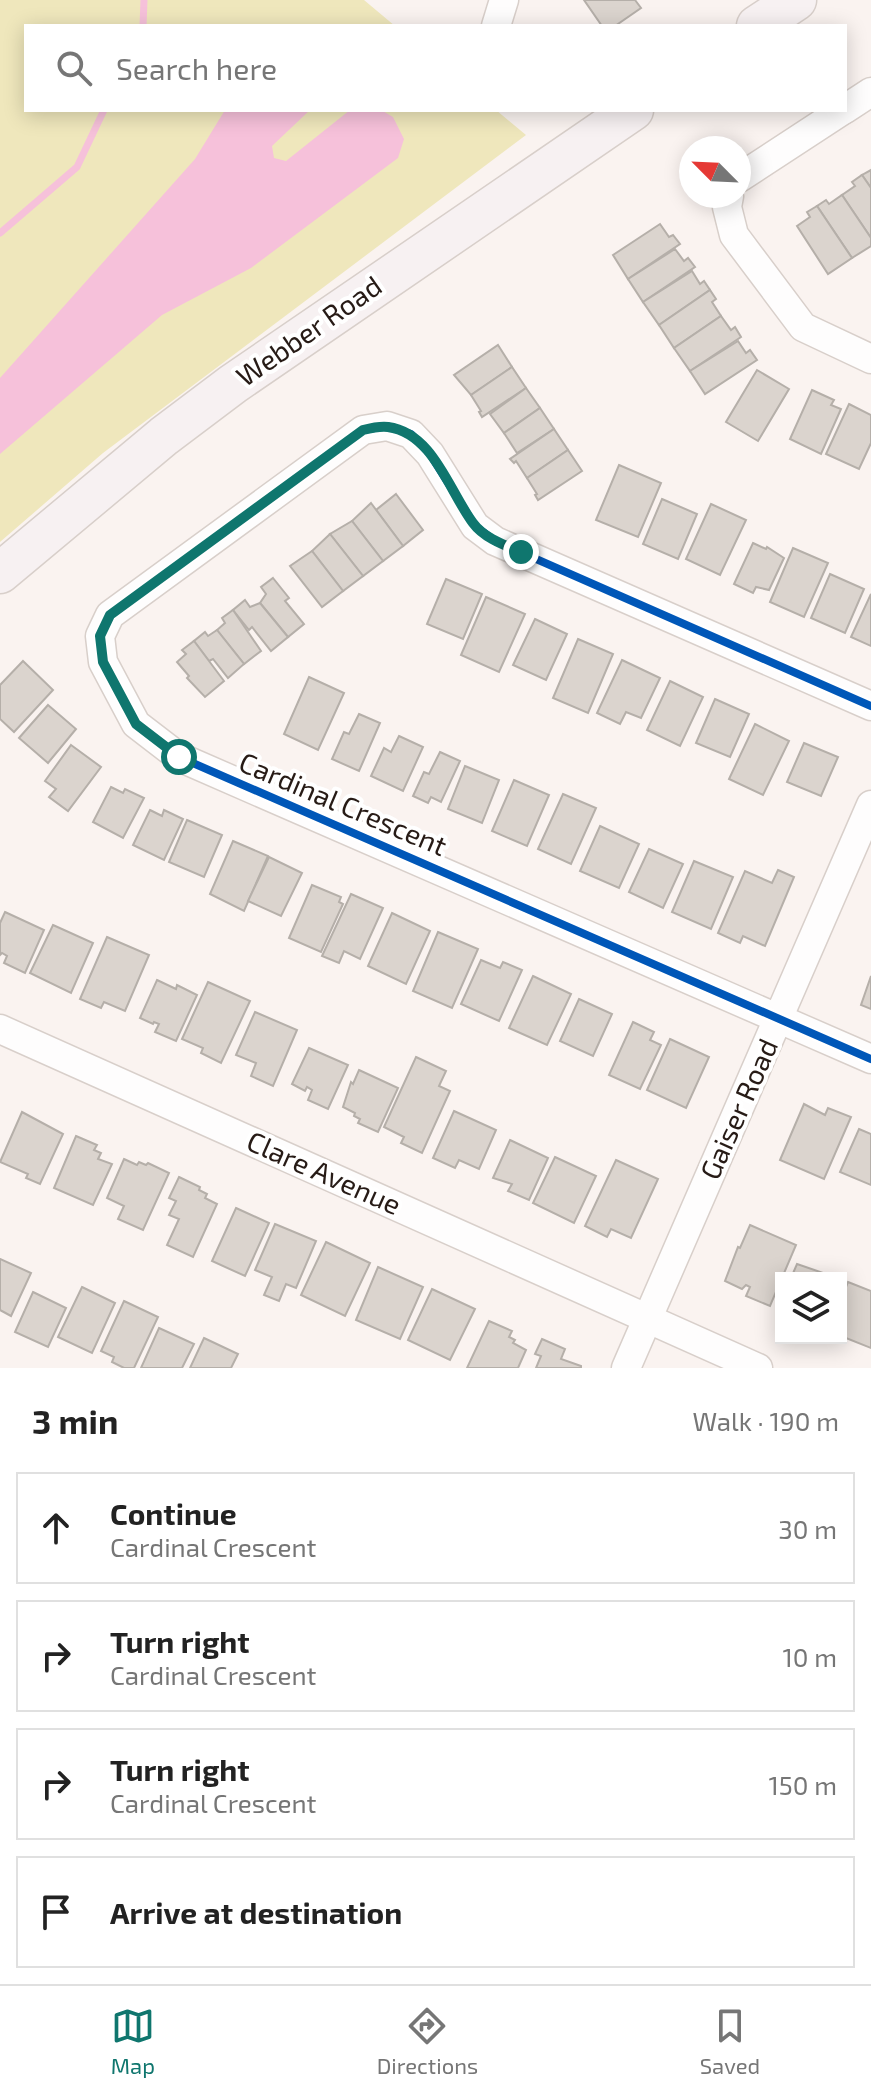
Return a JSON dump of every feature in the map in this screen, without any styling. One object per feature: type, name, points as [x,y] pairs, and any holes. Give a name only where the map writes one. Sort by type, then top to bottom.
[{"type":"main road","points":[[760,24],[796,0]]},
{"type":"main road","name":"Webber Road","points":[[0,573],[164,436],[233,384],[630,112]]},
{"type":"street","points":[[497,24],[504,0]]},
{"type":"street","points":[[847,107],[871,92]]},
{"type":"street","points":[[751,170],[839,112]]},
{"type":"street","points":[[727,208],[734,235],[803,327],[871,359]]},
{"type":"street","name":"Cardinal Crescent","points":[[871,706],[495,541],[475,526],[430,454],[411,434],[387,426],[363,430],[110,615],[100,636],[103,662],[136,724],[179,757],[871,1059]]},
{"type":"street","name":"Gaiser Road","points":[[626,1368],[871,805]]},
{"type":"street","name":"Clare Avenue","points":[[0,1029],[758,1368]]},
{"type":"shaded area","points":[[0,0],[364,0],[393,24],[24,24],[24,112],[498,112],[526,135],[103,453],[0,542]]},
{"type":"shaded area","points":[[224,112],[308,112],[272,146],[274,158],[286,161],[347,112],[384,112],[393,117],[404,139],[398,158],[251,268],[162,315],[0,454],[0,378],[195,159]]},
{"type":"building","points":[[584,0],[635,0],[641,8],[618,24],[601,24]]},
{"type":"building","points":[[871,170],[871,188],[862,175]]},
{"type":"building","points":[[862,175],[871,188],[871,238],[842,195],[855,186],[852,182]]},
{"type":"building","points":[[842,195],[871,238],[871,246],[852,258],[817,206],[826,200],[829,204]]},
{"type":"building","points":[[817,206],[852,258],[828,274],[797,226],[810,217],[807,212]]},
{"type":"building","points":[[660,224],[669,237],[673,235],[680,244],[628,279],[613,255]]},
{"type":"building","points":[[675,249],[684,261],[688,258],[695,267],[643,302],[628,279]]},
{"type":"building","points":[[692,271],[700,284],[704,281],[710,290],[659,325],[643,302]]},
{"type":"building","points":[[710,290],[716,299],[712,302],[721,316],[674,348],[659,325]]},
{"type":"building","points":[[721,316],[731,330],[735,327],[741,337],[690,371],[674,348]]},
{"type":"building","points":[[738,341],[746,353],[750,350],[757,360],[705,394],[690,371]]},
{"type":"building","points":[[498,345],[512,367],[471,395],[454,375]]},
{"type":"building","points":[[512,367],[526,388],[482,417],[471,395]]},
{"type":"building","points":[[757,370],[789,389],[758,441],[726,422]]},
{"type":"building","points":[[526,388],[540,408],[504,433],[490,414]]},
{"type":"building","points":[[812,390],[834,400],[831,405],[841,409],[821,454],[790,439]]},
{"type":"building","points":[[849,404],[871,415],[871,443],[859,469],[826,454]]},
{"type":"building","points":[[540,408],[554,429],[517,453],[504,433]]},
{"type":"building","points":[[554,429],[568,450],[527,478],[516,461],[514,463],[510,459]]},
{"type":"building","points":[[568,450],[582,471],[538,500],[527,478]]},
{"type":"building","points":[[619,465],[661,483],[638,537],[596,520]]},
{"type":"building","points":[[396,494],[423,530],[403,546],[376,510]]},
{"type":"building","points":[[662,499],[697,514],[678,559],[643,544]]},
{"type":"building","points":[[371,503],[403,546],[383,561],[352,521]]},
{"type":"building","points":[[711,504],[746,520],[720,575],[686,559]]},
{"type":"building","points":[[352,521],[383,561],[363,576],[330,534]]},
{"type":"building","points":[[330,534],[363,576],[343,591],[312,551]]},
{"type":"building","points":[[753,543],[767,547],[784,558],[769,590],[756,587],[753,593],[734,584]]},
{"type":"building","points":[[793,548],[828,563],[804,617],[770,602]]},
{"type":"building","points":[[312,551],[343,591],[322,607],[290,566]]},
{"type":"building","points":[[830,574],[864,589],[845,633],[811,618]]},
{"type":"building","points":[[273,578],[289,598],[285,601],[304,624],[288,637],[260,603],[266,594],[261,587]]},
{"type":"building","points":[[446,579],[482,594],[463,639],[427,624]]},
{"type":"building","points":[[871,594],[871,646],[851,637]]},
{"type":"building","points":[[486,597],[525,614],[499,672],[461,655]]},
{"type":"building","points":[[245,600],[250,607],[260,603],[288,637],[271,651],[233,610]]},
{"type":"building","points":[[233,610],[261,651],[244,664],[217,630],[225,623],[222,618]]},
{"type":"building","points":[[535,619],[567,634],[546,680],[513,665]]},
{"type":"building","points":[[217,630],[244,664],[228,678],[213,659],[209,661],[194,641],[205,632],[208,636]]},
{"type":"building","points":[[578,639],[613,654],[588,713],[553,698]]},
{"type":"building","points":[[194,641],[224,681],[205,697],[177,662],[186,654],[182,650]]},
{"type":"building","points":[[622,660],[660,678],[641,718],[626,712],[620,724],[597,713]]},
{"type":"building","points":[[23,661],[53,690],[14,732],[0,719],[0,685]]},
{"type":"building","points":[[309,677],[344,693],[318,750],[284,734]]},
{"type":"building","points":[[670,681],[703,697],[680,746],[647,730]]},
{"type":"building","points":[[715,699],[749,714],[730,757],[696,743]]},
{"type":"building","points":[[48,705],[76,729],[48,763],[19,738]]},
{"type":"building","points":[[359,714],[380,723],[359,771],[332,759],[344,732],[349,734]]},
{"type":"building","points":[[755,724],[789,741],[763,795],[729,779]]},
{"type":"building","points":[[399,736],[423,747],[403,791],[371,776],[384,748],[391,752]]},
{"type":"building","points":[[804,743],[838,757],[821,796],[787,782]]},
{"type":"building","points":[[71,745],[101,767],[68,811],[49,797],[56,789],[45,781]]},
{"type":"building","points":[[440,752],[460,761],[441,802],[431,797],[428,803],[413,796],[424,772],[429,774]]},
{"type":"building","points":[[465,766],[499,780],[482,823],[448,809]]},
{"type":"building","points":[[514,780],[549,795],[527,846],[492,831]]},
{"type":"building","points":[[111,787],[123,793],[125,789],[144,798],[123,838],[93,822]]},
{"type":"building","points":[[563,794],[596,808],[571,864],[538,849]]},
{"type":"building","points":[[150,810],[162,816],[164,810],[183,819],[164,860],[133,845]]},
{"type":"building","points":[[187,820],[222,835],[204,877],[169,862]]},
{"type":"building","points":[[600,826],[639,844],[619,888],[580,871]]},
{"type":"building","points":[[233,841],[268,856],[244,911],[210,894]]},
{"type":"building","points":[[649,849],[683,864],[663,908],[629,892]]},
{"type":"building","points":[[269,857],[302,873],[281,916],[248,901]]},
{"type":"building","points":[[694,861],[733,877],[711,929],[672,912]]},
{"type":"building","points":[[778,870],[794,877],[765,946],[743,936],[740,943],[718,933],[745,871],[772,883]]},
{"type":"building","points":[[312,885],[341,897],[339,902],[343,904],[321,952],[289,938]]},
{"type":"building","points":[[351,894],[383,908],[360,959],[344,951],[339,963],[322,956]]},
{"type":"building","points":[[5,912],[44,930],[25,973],[4,963],[7,956],[0,955],[0,923]]},
{"type":"building","points":[[392,913],[430,931],[406,984],[368,966]]},
{"type":"building","points":[[53,925],[93,943],[71,993],[30,973]]},
{"type":"building","points":[[438,932],[478,949],[452,1008],[413,991]]},
{"type":"building","points":[[107,937],[149,955],[125,1011],[104,1002],[101,1008],[80,999]]},
{"type":"building","points":[[481,960],[500,968],[503,962],[522,970],[499,1021],[461,1004]]},
{"type":"building","points":[[533,976],[571,994],[547,1045],[509,1028]]},
{"type":"building","points":[[871,976],[871,1009],[861,1005]]},
{"type":"building","points":[[157,980],[197,995],[176,1041],[155,1032],[159,1024],[140,1018]]},
{"type":"building","points":[[208,982],[250,1001],[221,1063],[201,1053],[203,1048],[182,1039]]},
{"type":"building","points":[[579,999],[612,1014],[593,1056],[560,1041]]},
{"type":"building","points":[[255,1012],[297,1030],[273,1086],[251,1076],[256,1063],[236,1055]]},
{"type":"building","points":[[633,1022],[654,1032],[650,1040],[661,1045],[640,1089],[609,1075]]},
{"type":"building","points":[[670,1039],[709,1057],[686,1108],[647,1090]]},
{"type":"building","points":[[309,1048],[348,1065],[328,1109],[308,1100],[312,1090],[307,1087],[305,1091],[292,1084]]},
{"type":"building","points":[[416,1057],[446,1071],[439,1086],[450,1091],[422,1153],[401,1143],[404,1137],[384,1127]]},
{"type":"building","points":[[359,1070],[398,1088],[378,1132],[358,1123],[360,1119],[354,1116],[355,1113],[343,1107],[351,1082],[353,1084]]},
{"type":"building","points":[[804,1104],[825,1115],[828,1108],[851,1117],[824,1179],[780,1160]]},
{"type":"building","points":[[454,1111],[496,1130],[479,1169],[459,1160],[455,1168],[433,1158]]},
{"type":"building","points":[[22,1112],[63,1134],[40,1184],[26,1178],[28,1174],[0,1162]]},
{"type":"building","points":[[859,1129],[871,1134],[871,1185],[840,1172]]},
{"type":"building","points":[[76,1136],[97,1145],[94,1150],[101,1153],[98,1159],[112,1164],[93,1205],[54,1188]]},
{"type":"building","points":[[510,1140],[548,1158],[529,1200],[508,1191],[512,1184],[493,1178]]},
{"type":"building","points":[[555,1157],[596,1176],[574,1223],[533,1203]]},
{"type":"building","points":[[124,1159],[137,1165],[139,1162],[148,1163],[169,1173],[143,1230],[118,1219],[124,1206],[107,1198]]},
{"type":"building","points":[[616,1160],[658,1179],[631,1238],[611,1229],[607,1237],[585,1226]]},
{"type":"building","points":[[179,1177],[200,1187],[199,1190],[207,1194],[205,1198],[217,1204],[193,1257],[167,1245],[179,1219],[169,1215],[176,1201],[169,1198]]},
{"type":"building","points":[[236,1208],[269,1223],[245,1276],[212,1261]]},
{"type":"building","points":[[275,1224],[316,1241],[296,1288],[286,1284],[279,1301],[264,1295],[272,1277],[255,1270]]},
{"type":"building","points":[[750,1225],[796,1245],[784,1272],[775,1272],[775,1294],[770,1306],[746,1296],[750,1287],[746,1285],[742,1289],[725,1281]]},
{"type":"building","points":[[326,1242],[370,1263],[345,1316],[301,1295]]},
{"type":"building","points":[[0,1259],[31,1273],[11,1316],[0,1310]]},
{"type":"building","points":[[797,1264],[820,1272],[794,1272]]},
{"type":"building","points":[[378,1267],[423,1287],[400,1339],[356,1320]]},
{"type":"building","points":[[848,1282],[871,1291],[871,1348],[847,1338]]},
{"type":"building","points":[[82,1287],[115,1303],[92,1353],[58,1337]]},
{"type":"building","points":[[432,1289],[475,1309],[450,1360],[408,1340]]},
{"type":"building","points":[[33,1292],[66,1308],[48,1347],[15,1332]]},
{"type":"building","points":[[124,1301],[158,1317],[134,1368],[124,1368],[112,1362],[114,1357],[101,1351]]},
{"type":"building","points":[[489,1321],[512,1331],[509,1337],[515,1340],[513,1343],[526,1350],[518,1368],[467,1368]]},
{"type":"building","points":[[159,1328],[194,1344],[182,1368],[141,1368]]},
{"type":"building","points":[[204,1338],[238,1354],[231,1368],[190,1368]]},
{"type":"building","points":[[542,1339],[565,1349],[561,1359],[581,1368],[536,1368],[541,1356],[535,1354]]},
{"type":"waterway","points":[[143,24],[144,0]]},
{"type":"waterway","points":[[0,233],[77,167],[103,112]]},
{"type":"cycle path","points":[[871,706],[495,541],[475,526],[430,454],[411,434],[387,426],[363,430],[110,615],[100,636],[103,662],[136,724],[179,757],[871,1059]]},
{"type":"route","points":[[179,757],[136,724],[103,662],[100,636],[110,615],[363,430],[387,426],[411,434],[430,454],[475,526],[495,541],[521,552]]}]
